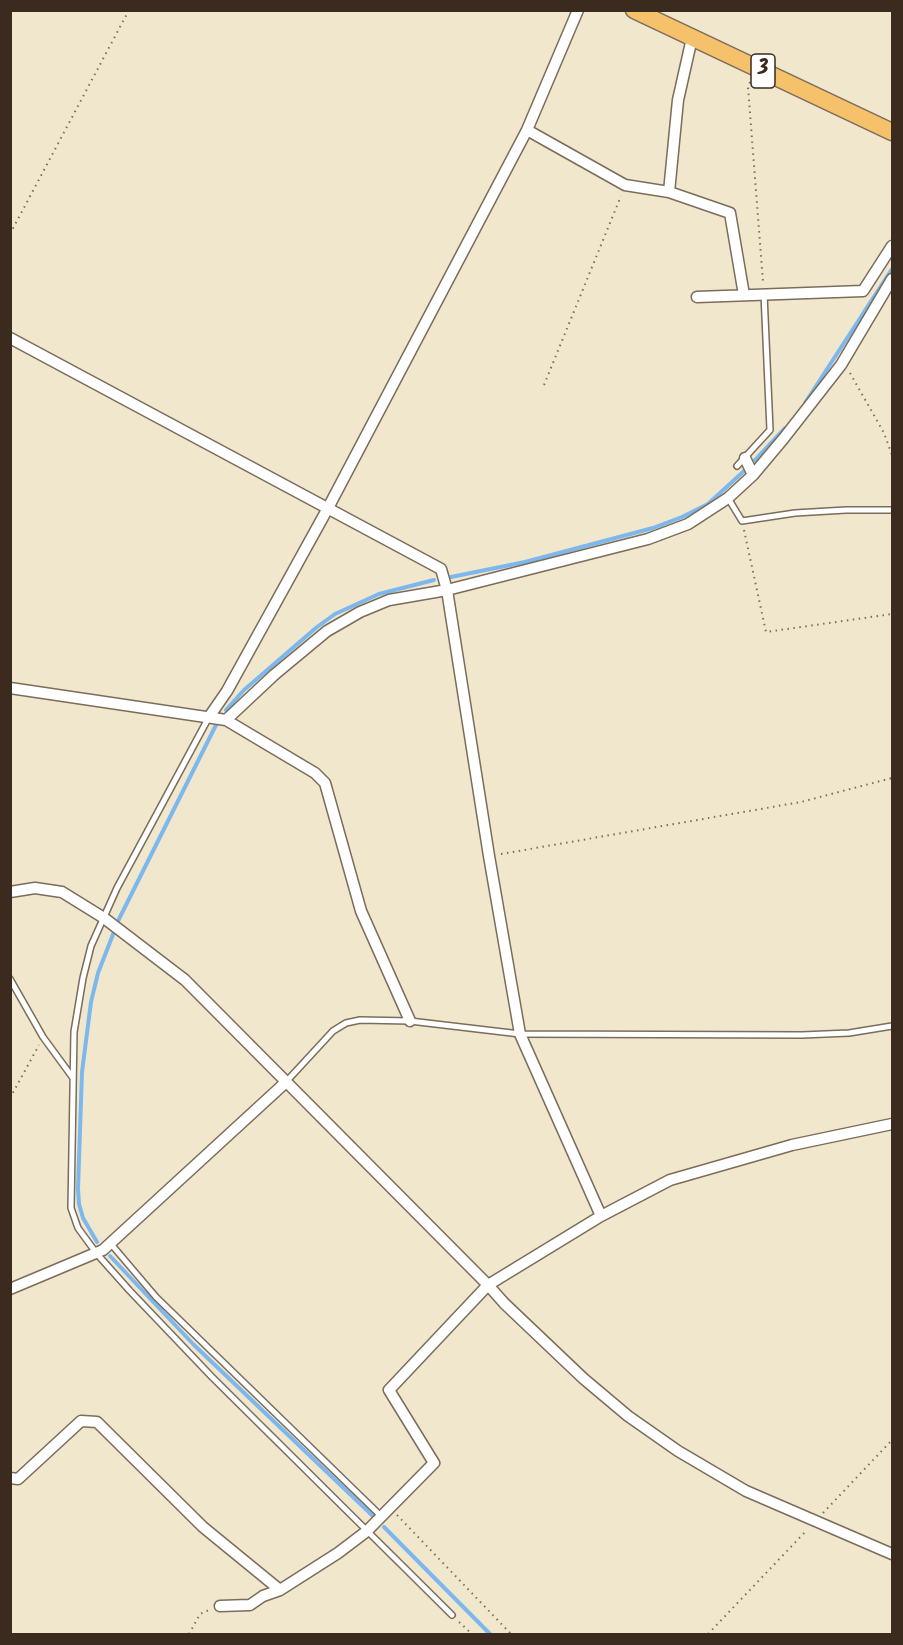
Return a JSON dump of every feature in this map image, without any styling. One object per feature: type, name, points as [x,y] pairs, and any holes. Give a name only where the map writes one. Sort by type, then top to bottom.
[{"type":"main road","name":"3","points":[[634,10],[892,132]]},
{"type":"street","points":[[209,717],[227,691],[328,508],[527,130],[578,10]]},
{"type":"street","points":[[669,192],[678,100],[692,38]]},
{"type":"street","points":[[527,130],[625,185],[669,192],[730,213],[744,295]]},
{"type":"street","points":[[696,297],[863,291],[892,246]]},
{"type":"street","points":[[226,720],[274,675],[327,631],[360,612],[389,600],[447,590],[648,539],[688,524],[728,498],[753,475],[784,438],[843,360],[892,279]]},
{"type":"street","points":[[10,338],[441,569],[447,590],[520,1034],[601,1216]]},
{"type":"street","points":[[741,462],[753,475]]},
{"type":"street","points":[[10,688],[226,720],[315,773],[325,783],[361,911],[410,1021]]},
{"type":"street","points":[[10,892],[34,888],[62,892],[104,918],[185,980],[504,1303],[584,1380],[628,1416],[678,1451],[736,1485],[892,1554]]},
{"type":"street","points":[[10,1289],[97,1254],[111,1244],[285,1083]]},
{"type":"street","points":[[220,1606],[250,1605],[262,1596],[280,1590],[338,1553],[367,1531],[434,1463],[389,1390],[488,1285],[601,1216],[670,1180],[792,1145],[892,1124]]},
{"type":"street","points":[[10,1478],[18,1479],[81,1421],[96,1422],[203,1527],[280,1590]]},
{"type":"lane","points":[[741,462],[770,430],[764,294]]},
{"type":"lane","points":[[728,498],[742,521],[795,513],[892,510]]},
{"type":"lane","points":[[209,717],[117,888],[91,946],[82,978],[74,1032],[71,1208],[78,1228],[97,1254],[212,1377],[452,1615]]},
{"type":"lane","points":[[10,980],[43,1037],[73,1078]]},
{"type":"lane","points":[[285,1083],[333,1031],[345,1023],[360,1020],[410,1021],[520,1034],[802,1035],[849,1033],[892,1026]]},
{"type":"lane","points":[[111,1244],[156,1297],[381,1516]]},
{"type":"path","points":[[10,234],[129,10]]},
{"type":"path","points":[[756,68],[748,87],[764,294]]},
{"type":"path","points":[[544,385],[625,185]]},
{"type":"path","points":[[843,360],[884,433],[892,455]]},
{"type":"path","points":[[742,521],[766,632],[892,614]]},
{"type":"path","points":[[489,856],[801,802],[892,778]]},
{"type":"path","points":[[10,1098],[43,1037]]},
{"type":"path","points":[[708,1635],[892,1440]]},
{"type":"path","points":[[390,1508],[511,1635]]},
{"type":"path","points":[[189,1635],[200,1614],[220,1606]]},
{"type":"path","points":[[452,1615],[471,1635]]},
{"type":"waterway","points":[[805,403],[892,269]]},
{"type":"waterway","points":[[755,460],[785,428]]},
{"type":"waterway","points":[[451,577],[525,562],[653,528],[708,504],[744,471]]},
{"type":"waterway","points":[[226,710],[244,690],[335,614],[379,594],[434,580]]},
{"type":"waterway","points":[[97,1242],[83,1218],[78,1189],[82,1072],[91,1002],[98,973],[119,919],[217,723]]},
{"type":"waterway","points":[[110,1256],[194,1345],[375,1518]]},
{"type":"waterway","points":[[384,1527],[490,1634]]}]
